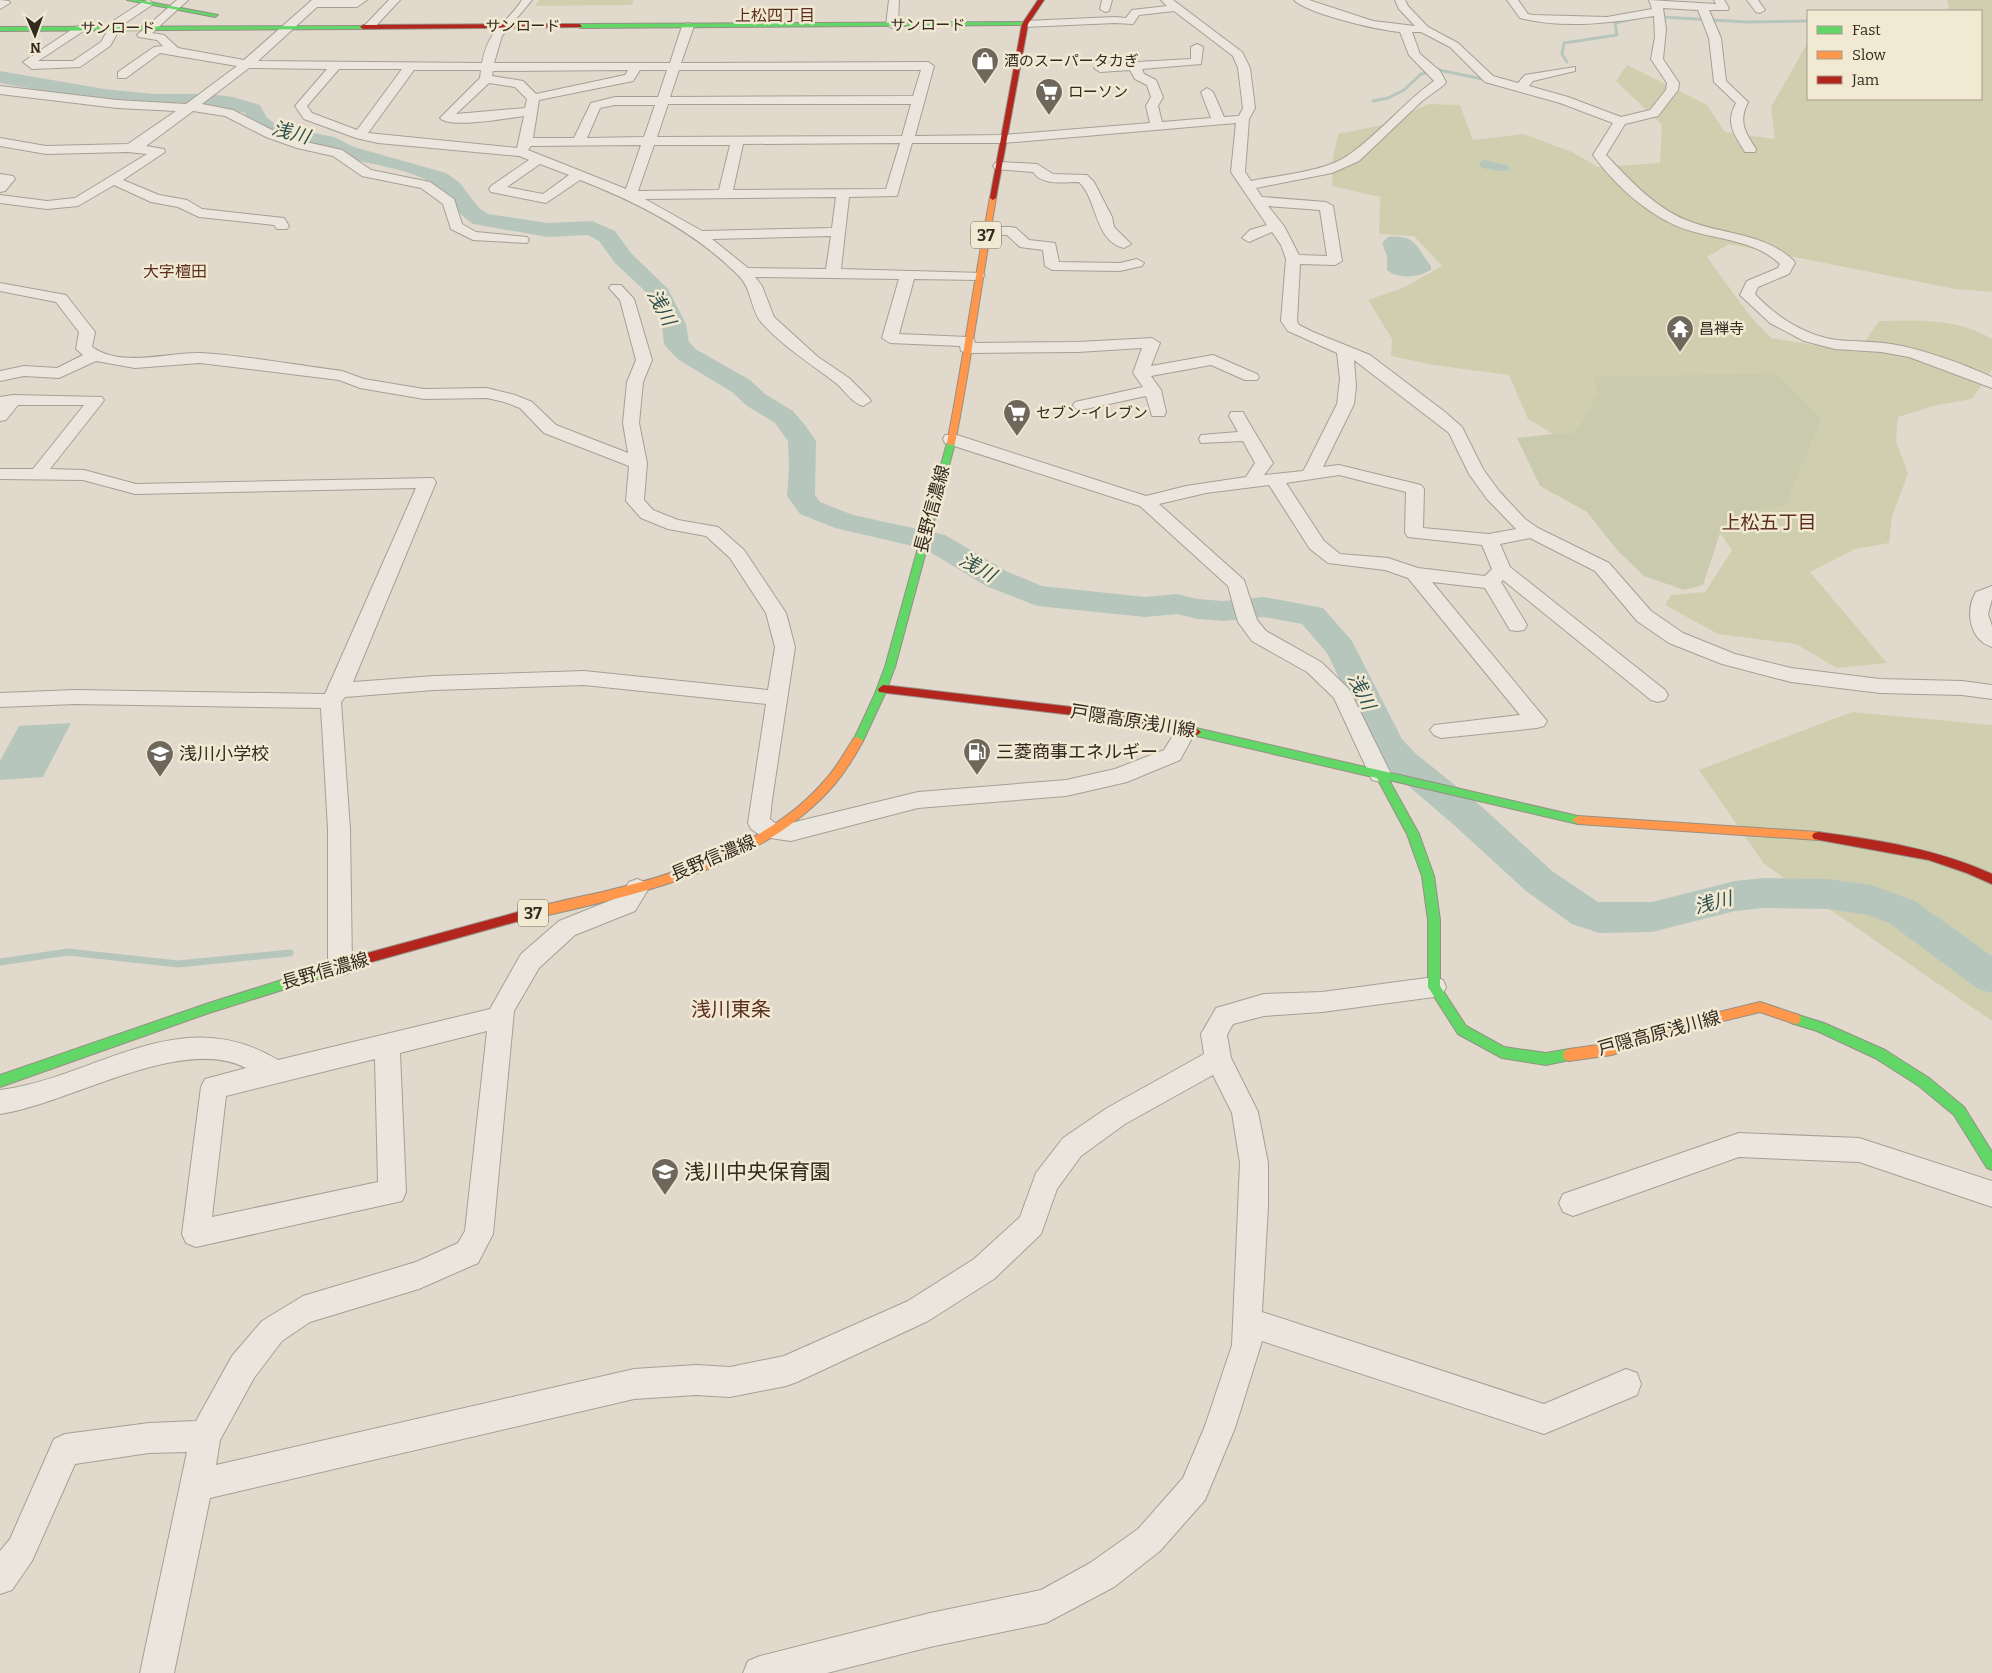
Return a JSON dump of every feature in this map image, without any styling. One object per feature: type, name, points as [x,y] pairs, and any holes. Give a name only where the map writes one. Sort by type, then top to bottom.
[{"type":"main road","points":[[130,0],[178,4],[233,18],[230,27]]},
{"type":"main road","name":"長野信濃線","points":[[0,1081],[120,1037],[340,966],[509,919],[637,888],[696,869],[748,846],[819,794],[841,769],[856,745],[883,689],[958,411],[978,276],[1025,24],[1041,0]]},
{"type":"main road","name":"サンロード","points":[[0,28],[1025,24]]},
{"type":"main road","points":[[7,40],[21,28]]},
{"type":"main road","name":"戸隠高原浅川線","points":[[883,689],[1141,720],[1188,729],[1569,819],[1808,835],[1903,848],[1976,871],[1992,879]]},
{"type":"main road","points":[[1389,776],[1428,876],[1434,920],[1434,988]]},
{"type":"main road","name":"戸隠高原浅川線","points":[[1434,988],[1462,1030],[1502,1052],[1546,1059],[1612,1050],[1678,1027],[1760,1007],[1829,1030],[1880,1054],[1924,1082],[1959,1111],[1992,1164]]},
{"type":"street","points":[[130,148],[140,144],[210,93],[292,27],[316,2],[357,4],[362,0]]},
{"type":"street","points":[[369,27],[395,0]]},
{"type":"street","points":[[486,79],[492,44],[503,26],[520,12],[527,0]]},
{"type":"street","points":[[892,25],[894,0]]},
{"type":"street","points":[[1166,0],[1238,54],[1244,68],[1249,108],[1243,119],[1238,172],[1288,245],[1292,259],[1289,321],[1293,328],[1345,352],[1364,358],[1456,431],[1475,470],[1493,495],[1519,523],[1532,532],[1602,567],[1654,624],[1676,638],[1729,659],[1791,675],[1880,686],[1962,688],[1992,692]]},
{"type":"street","points":[[1299,0],[1350,19],[1405,30],[1424,29]]},
{"type":"street","points":[[1400,0],[1403,7],[1424,29],[1454,45],[1489,78],[1564,100],[1620,121],[1654,113],[1672,90],[1673,83],[1657,59],[1662,43],[1656,5]]},
{"type":"street","points":[[1512,0],[1524,16],[1591,20],[1607,20],[1656,5],[1724,8],[1719,0]]},
{"type":"street","points":[[1752,0],[1760,10]]},
{"type":"street","points":[[81,28],[29,62],[32,64],[76,65],[106,44],[113,28],[148,3]]},
{"type":"street","points":[[174,51],[160,37],[143,35],[178,4]]},
{"type":"street","points":[[1585,6],[1591,20]]},
{"type":"street","points":[[1702,6],[1715,38],[1720,82],[1742,102],[1734,118],[1734,126],[1750,149]]},
{"type":"street","points":[[1025,24],[1115,20],[1128,22],[1136,12],[1175,8]]},
{"type":"street","points":[[628,195],[634,189],[688,26]]},
{"type":"street","points":[[1246,186],[1327,170],[1354,158],[1418,98],[1440,82],[1436,74],[1415,54],[1405,30]]},
{"type":"street","points":[[1100,68],[1135,67],[1163,62],[1197,62],[1197,47]]},
{"type":"street","points":[[122,75],[158,50],[174,51],[246,64],[411,66],[928,66],[892,194],[628,195]]},
{"type":"street","points":[[336,65],[301,106],[308,116],[360,135],[404,142],[524,147],[579,141],[1003,140],[1243,119]]},
{"type":"street","points":[[360,135],[411,66]]},
{"type":"street","points":[[524,147],[533,104],[519,84],[486,79],[472,90],[446,118],[474,118],[533,104],[629,78],[637,66]]},
{"type":"street","points":[[1135,67],[1139,76],[1152,83],[1157,97],[1152,106],[1157,126]]},
{"type":"street","points":[[1521,88],[1529,78],[1571,69]]},
{"type":"street","points":[[0,90],[148,108],[200,107],[229,113],[270,134],[302,146],[337,153],[367,173],[425,185],[449,202],[456,226],[472,236],[522,240]]},
{"type":"street","points":[[1207,92],[1219,121]]},
{"type":"street","points":[[579,141],[594,106],[615,101],[918,100]]},
{"type":"street","points":[[1620,121],[1599,155],[1653,206],[1680,223],[1762,245],[1780,254],[1788,263],[1784,271],[1752,284],[1746,295],[1760,310],[1786,327],[1814,338],[1834,344],[1887,348],[1914,354],[1957,368],[1992,383]]},
{"type":"street","points":[[725,194],[738,140]]},
{"type":"street","points":[[0,142],[14,147],[73,150],[130,148],[159,152],[78,202],[46,205],[0,199]]},
{"type":"street","points":[[524,147],[539,159],[628,195],[671,217],[699,235],[744,272],[755,286],[767,319],[812,360],[843,381],[863,401]]},
{"type":"street","points":[[539,159],[496,189],[546,199],[579,174]]},
{"type":"street","points":[[1000,166],[1037,168],[1041,174],[1051,178],[1082,178],[1087,182],[1105,218],[1107,228],[1124,244]]},
{"type":"street","points":[[0,178],[8,179],[0,188]]},
{"type":"street","points":[[113,180],[156,199],[182,202],[199,214],[248,216],[279,221],[282,226]]},
{"type":"street","points":[[833,273],[843,194]]},
{"type":"street","points":[[1257,201],[1326,206],[1335,261],[1292,259]]},
{"type":"street","points":[[1249,238],[1255,233],[1276,226]]},
{"type":"street","points":[[987,231],[1012,231],[1025,244],[1050,246],[1052,266],[1120,268],[1137,263]]},
{"type":"street","points":[[699,235],[838,232]]},
{"type":"street","points":[[744,272],[978,276]]},
{"type":"street","points":[[908,274],[890,338],[968,345],[1078,347],[1152,343],[1141,373]]},
{"type":"street","points":[[0,287],[61,298],[87,332],[84,349],[94,356],[134,363],[200,358],[232,364],[267,366],[342,376],[360,383],[424,394],[487,393],[526,405],[550,429],[638,463]]},
{"type":"street","points":[[616,288],[627,298],[644,360],[636,382],[631,423],[638,463],[635,501],[647,514],[674,525],[712,531],[737,554],[776,613],[785,647],[759,823],[771,831],[791,832],[918,800],[1066,788],[1119,776],[1172,755],[1188,729]]},
{"type":"street","points":[[1308,475],[1316,469],[1325,442],[1338,422],[1348,396],[1349,382],[1345,352]]},
{"type":"street","points":[[0,376],[24,371],[59,373],[94,356]]},
{"type":"street","points":[[1141,373],[1213,360],[1251,377]]},
{"type":"street","points":[[1141,373],[1153,390],[1158,412]]},
{"type":"street","points":[[1081,405],[1153,390]]},
{"type":"street","points":[[0,416],[7,401],[96,400],[37,474]]},
{"type":"street","points":[[1237,416],[1264,463],[1252,481]]},
{"type":"street","points":[[1207,439],[1249,436]]},
{"type":"street","points":[[951,440],[1146,502],[1237,584],[1241,590],[1248,622],[1259,636],[1314,667],[1342,694],[1389,776]]},
{"type":"street","points":[[1146,502],[1173,492],[1202,486],[1275,480],[1339,470],[1415,489],[1414,533],[1489,540],[1532,532]]},
{"type":"street","points":[[0,474],[84,475],[135,490],[427,482],[335,695],[339,828],[340,966]]},
{"type":"street","points":[[1275,480],[1317,546],[1335,559],[1388,564],[1416,574],[1496,576],[1658,696]]},
{"type":"street","points":[[1489,540],[1496,576],[1495,587],[1517,626]]},
{"type":"street","points":[[1416,574],[1537,721],[1441,730]]},
{"type":"street","points":[[1992,592],[1983,596],[1977,610],[1980,626],[1992,640]]},
{"type":"street","points":[[0,700],[76,697],[335,695],[434,683],[584,678],[776,698]]},
{"type":"street","points":[[157,1673],[197,1485],[205,1436],[243,1367],[272,1330],[303,1310],[419,1275],[468,1253],[479,1234],[502,1010],[530,961],[567,928],[627,904],[637,888]]},
{"type":"street","points":[[760,1673],[930,1630],[1046,1606],[1102,1575],[1149,1540],[1194,1488],[1220,1428],[1248,1346],[1254,1163],[1245,1112],[1218,1060],[1214,1034],[1225,1016],[1264,1005],[1322,1002],[1434,988]]},
{"type":"street","points":[[387,1045],[392,1192],[196,1234],[214,1087],[501,1017]]},
{"type":"street","points":[[0,1102],[24,1100],[84,1077],[140,1060],[200,1048],[243,1054],[276,1072]]},
{"type":"street","points":[[197,1485],[634,1384],[696,1380],[730,1382],[786,1371],[918,1311],[971,1278],[1031,1225],[1046,1182],[1072,1147],[1116,1116],[1218,1060]]},
{"type":"street","points":[[1573,1203],[1739,1145],[1859,1150],[1992,1194]]},
{"type":"street","points":[[1248,1322],[1544,1419],[1626,1384]]},
{"type":"street","points":[[0,1578],[21,1550],[65,1450],[149,1438],[205,1436]]},
{"type":"green space","points":[[539,0],[634,0],[632,5],[535,6]]},
{"type":"green space","points":[[1945,0],[1992,0],[1992,292],[1955,289],[1729,244],[1707,257],[1750,316],[1771,338],[1857,352],[1879,321],[1908,320],[1966,327],[1992,339],[1992,370],[1972,399],[1937,405],[1898,417],[1896,441],[1908,474],[1892,517],[1889,543],[1855,549],[1810,572],[1887,663],[1837,668],[1796,644],[1718,634],[1665,605],[1671,595],[1705,592],[1732,550],[1714,525],[1644,488],[1528,419],[1509,375],[1433,365],[1391,356],[1392,339],[1368,300],[1405,287],[1442,266],[1414,236],[1379,234],[1380,197],[1332,186],[1333,157],[1338,134],[1382,125],[1429,104],[1460,105],[1473,140],[1523,134],[1572,152],[1598,167],[1660,163],[1662,125],[1616,81],[1627,65],[1707,105],[1725,132],[1775,139],[1771,107],[1807,44],[1807,100],[1982,100],[1982,10],[1949,10],[1948,2]]},
{"type":"green space","points":[[1777,373],[1821,419],[1785,506],[1746,510],[1722,527],[1703,585],[1684,590],[1644,576],[1617,550],[1587,512],[1540,486],[1517,438],[1551,434],[1574,435],[1598,393],[1593,377]]},
{"type":"green space","points":[[1852,712],[1992,725],[1992,1021],[1764,864],[1699,770]]},
{"type":"shaded area","points":[[1483,160],[1507,165],[1510,170],[1499,171],[1482,168],[1479,164]]},
{"type":"shaded area","points":[[1388,237],[1411,240],[1431,266],[1431,270],[1421,274],[1403,276],[1387,270],[1387,256],[1382,243]]},
{"type":"shaded area","points":[[71,723],[43,777],[0,780],[0,761],[19,726]]},
{"type":"waterway","points":[[1567,62],[1562,54],[1564,43],[1617,35],[1615,23],[1645,16],[1747,22],[1807,21]]},
{"type":"waterway","points":[[1373,101],[1388,98],[1404,90],[1421,74],[1439,70],[1487,80]]},
{"type":"waterway","name":"浅川","points":[[0,77],[104,95],[154,100],[211,100],[233,103],[253,109],[258,121],[273,131],[327,141],[347,151],[420,171],[438,178],[452,188],[471,213],[481,219],[548,230],[592,228],[607,236],[623,258],[656,289],[674,324],[677,344],[688,355],[741,386],[756,400],[784,417],[795,431],[802,441],[803,469],[801,496],[810,508],[845,522],[935,542],[997,579],[1037,596],[1145,607],[1177,604],[1198,609],[1223,611],[1264,607],[1312,615],[1326,629],[1341,649],[1389,746],[1403,762],[1468,816],[1539,881],[1585,913],[1599,918],[1652,917],[1735,896],[1764,893],[1827,894],[1871,900],[1902,912],[1992,977]]},
{"type":"waterway","points":[[0,962],[68,952],[178,964],[290,953]]},
{"type":"traffic: fast","points":[[130,0],[215,15]]},
{"type":"traffic: fast","points":[[580,26],[1025,24]]},
{"type":"traffic: fast","points":[[0,29],[363,27]]},
{"type":"traffic: fast","points":[[858,741],[890,667],[951,443]]},
{"type":"traffic: fast","points":[[1196,732],[1578,820]]},
{"type":"traffic: fast","points":[[1380,774],[1413,834],[1428,876],[1434,920],[1434,987],[1462,1030],[1502,1052],[1546,1059],[1569,1055]]},
{"type":"traffic: fast","points":[[0,1081],[209,1008],[364,959]]},
{"type":"traffic: fast","points":[[1795,1019],[1820,1027],[1880,1054],[1924,1082],[1959,1111],[1992,1164]]},
{"type":"traffic: slow","points":[[951,443],[993,198]]},
{"type":"traffic: slow","points":[[518,917],[613,894],[661,880],[709,864],[754,842],[795,815],[830,782],[858,741]]},
{"type":"traffic: slow","points":[[1578,820],[1818,836]]},
{"type":"traffic: slow","points":[[1569,1055],[1612,1049],[1678,1027],[1760,1007],[1795,1019]]},
{"type":"traffic: jam","points":[[993,198],[1025,24],[1041,0]]},
{"type":"traffic: jam","points":[[363,27],[580,26]]},
{"type":"traffic: jam","points":[[883,689],[1141,719],[1196,732]]},
{"type":"traffic: jam","points":[[1818,836],[1885,846],[1929,856],[1950,862],[1992,879]]},
{"type":"traffic: jam","points":[[364,959],[518,917]]},
{"type":"place","name":"酒のスーパータカぎ","points":[[985,85]]},
{"type":"place","name":"ローソン","points":[[1049,116]]},
{"type":"place","name":"昌禅寺","points":[[1680,353]]},
{"type":"place","name":"セブン-イレブン","points":[[1017,437]]},
{"type":"place","name":"三菱商事エネルギー","points":[[977,776]]},
{"type":"place","name":"浅川小学校","points":[[160,778]]},
{"type":"place","name":"浅川中央保育園","points":[[665,1196]]},
{"type":"district","name":"上松四丁目","points":[[775,15]]},
{"type":"district","name":"大字檀田","points":[[175,271]]},
{"type":"district","name":"上松五丁目","points":[[1769,522]]},
{"type":"district","name":"浅川東条","points":[[731,1009]]}]
